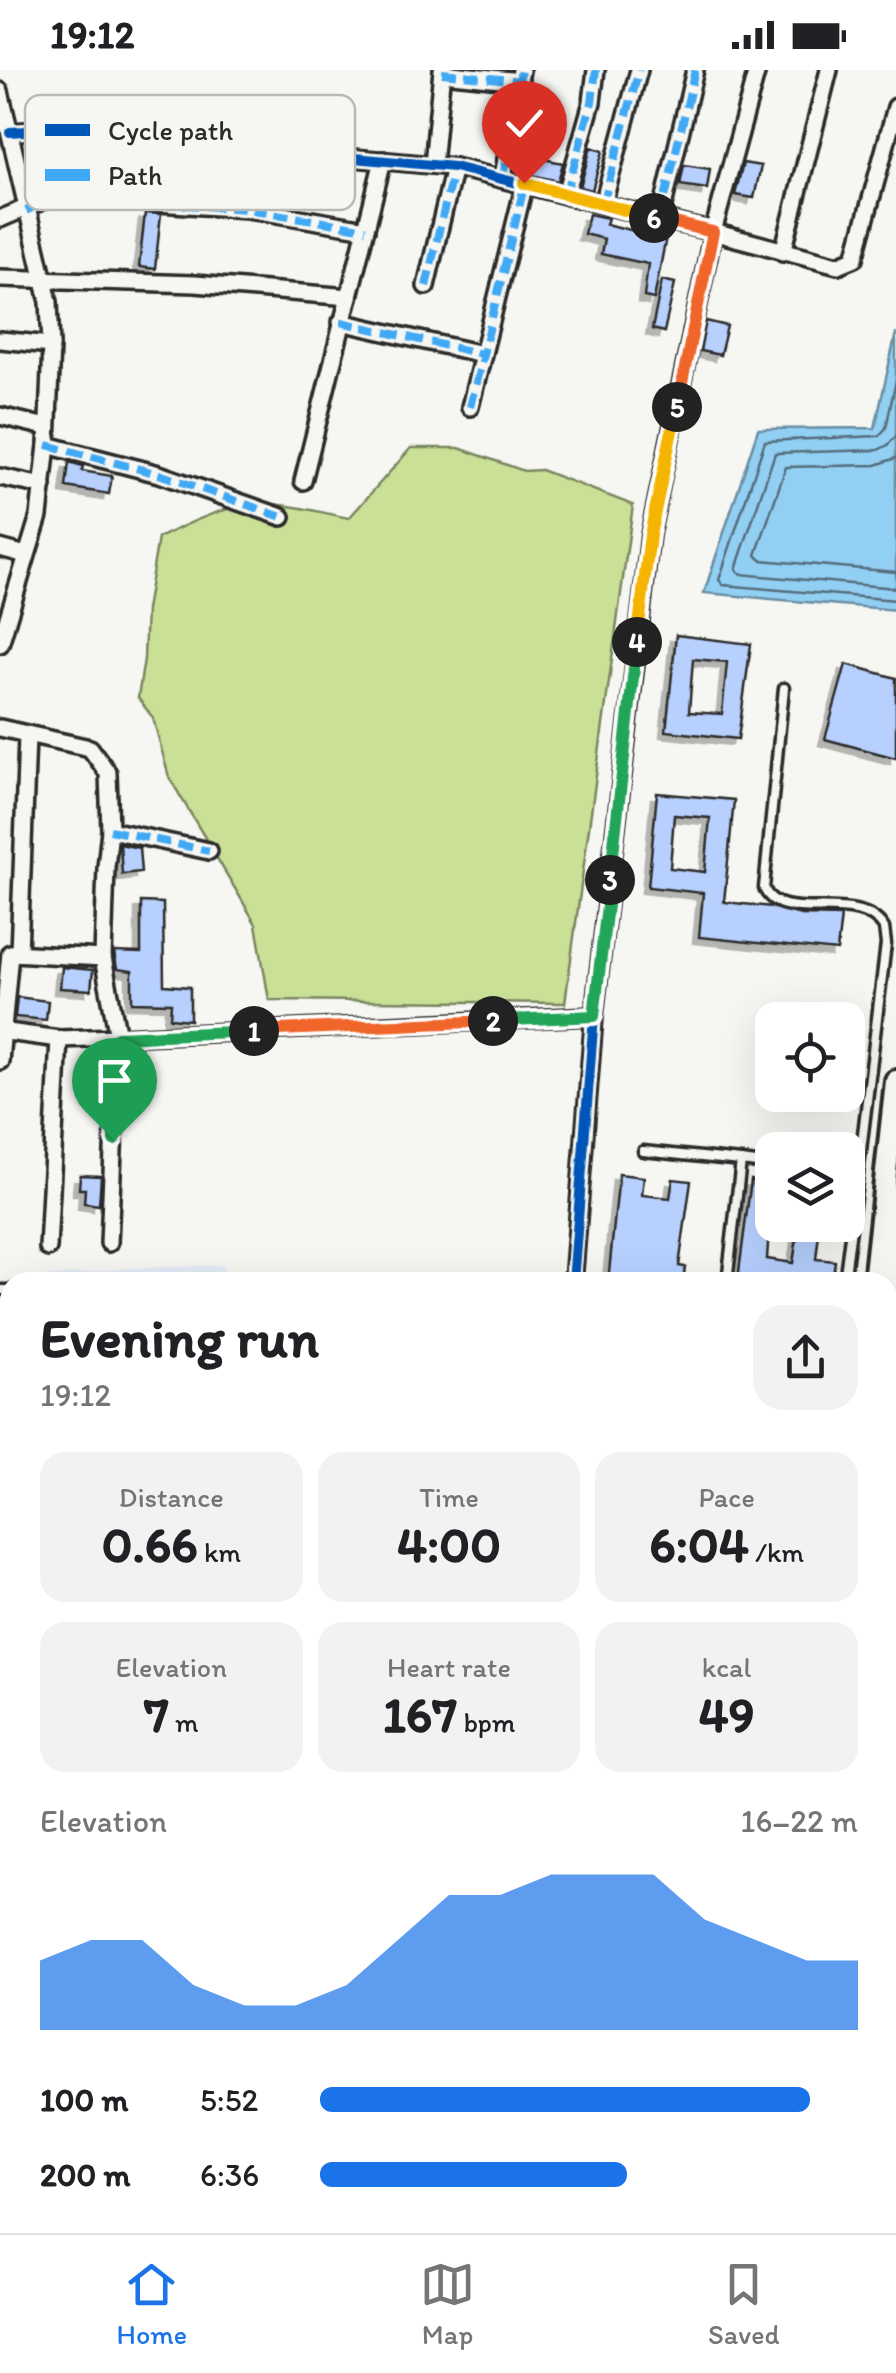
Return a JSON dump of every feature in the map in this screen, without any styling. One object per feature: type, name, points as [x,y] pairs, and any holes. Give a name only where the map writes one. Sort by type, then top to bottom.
[{"type":"street","points":[[566,194],[592,102],[596,70]]},
{"type":"street","points":[[603,204],[639,70]]},
{"type":"street","points":[[660,219],[696,70]]},
{"type":"street","points":[[573,1272],[594,1016],[650,535],[713,232],[758,70]]},
{"type":"street","points":[[784,252],[830,70]]},
{"type":"street","points":[[434,165],[442,72],[521,75],[503,177]]},
{"type":"street","points":[[0,91],[10,132],[7,158],[25,208]]},
{"type":"street","points":[[355,158],[454,167],[503,177],[838,265],[855,258],[896,107]]},
{"type":"street","points":[[10,132],[25,131]]},
{"type":"street","points":[[303,481],[383,160]]},
{"type":"street","points":[[426,286],[454,167]]},
{"type":"street","points":[[470,407],[524,183]]},
{"type":"street","points":[[246,210],[366,229]]},
{"type":"street","points":[[0,220],[26,211],[50,302],[52,344],[39,516],[4,614],[0,644]]},
{"type":"street","points":[[0,278],[195,284],[349,297]]},
{"type":"street","points":[[341,322],[482,354]]},
{"type":"street","points":[[0,340],[52,344]]},
{"type":"street","points":[[0,416],[46,427]]},
{"type":"street","points":[[47,445],[158,474],[282,517]]},
{"type":"street","points":[[0,477],[43,486]]},
{"type":"street","points":[[0,548],[26,555]]},
{"type":"street","points":[[0,728],[90,748],[108,773],[110,830],[103,958],[118,1037],[109,1243]]},
{"type":"street","points":[[0,1061],[27,736]]},
{"type":"street","points":[[110,830],[209,851]]},
{"type":"street","points":[[10,952],[103,958]]},
{"type":"street","points":[[2,1031],[59,1039],[594,1016]]},
{"type":"street","points":[[48,1248],[59,1039]]},
{"type":"street","points":[[875,1272],[896,1081]]},
{"type":"street","points":[[890,1272],[896,1203]]},
{"type":"lane","points":[[784,688],[764,888],[767,895],[783,904],[856,910],[870,914],[884,928],[886,944],[863,1132]]},
{"type":"lane","points":[[643,1151],[755,1163]]},
{"type":"lane","points":[[728,1272],[740,1161]]},
{"type":"lane","points":[[845,1272],[849,1242]]},
{"type":"shaded area","points":[[224,1265],[223,1272],[92,1272]]},
{"type":"green space","points":[[411,448],[459,448],[524,471],[541,470],[633,505],[565,1003],[269,1000],[256,924],[169,777],[153,718],[138,698],[158,538],[213,514],[247,505],[285,505],[349,518]]},
{"type":"water","points":[[896,333],[896,610],[704,593],[758,429],[875,428]]},
{"type":"building","points":[[591,147],[603,151],[592,190],[580,187]]},
{"type":"building","points":[[518,154],[563,163],[558,181],[515,171]]},
{"type":"building","points":[[743,163],[761,166],[754,198],[735,195]]},
{"type":"building","points":[[684,165],[710,169],[707,189],[680,185]]},
{"type":"building","points":[[145,213],[161,214],[155,269],[139,267]]},
{"type":"building","points":[[589,214],[608,218],[606,224],[651,235],[652,228],[667,232],[654,299],[644,297],[648,264],[601,254],[604,239],[584,234]]},
{"type":"building","points":[[662,280],[675,283],[664,332],[652,329]]},
{"type":"building","points":[[706,321],[727,326],[720,355],[700,351]]},
{"type":"building","points":[[69,462],[83,466],[82,471],[112,476],[109,494],[66,487]]},
{"type":"building","points":[[676,635],[751,644],[738,739],[666,731]],"holes":[[[693,659],[727,662],[722,714],[689,712]]]},
{"type":"building","points":[[846,664],[896,678],[896,758],[825,739]]},
{"type":"building","points":[[657,793],[734,800],[724,902],[772,907],[801,915],[841,916],[837,951],[699,937],[703,893],[648,887]],"holes":[[[674,815],[710,818],[705,872],[670,868]]]},
{"type":"building","points":[[120,844],[139,848],[141,872],[122,874]]},
{"type":"building","points":[[141,902],[163,903],[164,985],[190,987],[190,1020],[170,1018],[171,1003],[132,1002],[132,971],[117,969],[114,952],[141,953]]},
{"type":"building","points":[[62,967],[93,970],[91,990],[60,988]]},
{"type":"building","points":[[17,997],[48,1001],[46,1020],[15,1017]]},
{"type":"building","points":[[619,1174],[644,1177],[642,1195],[670,1198],[673,1179],[691,1181],[679,1266],[685,1267],[684,1272],[609,1272]]},
{"type":"building","points":[[80,1175],[101,1176],[99,1205],[84,1203]]},
{"type":"building","points":[[751,1180],[755,1181],[755,1242],[768,1242],[767,1259],[793,1263],[796,1242],[818,1242],[816,1259],[835,1261],[833,1272],[739,1272]]},
{"type":"marked path","points":[[503,177],[521,70]]},
{"type":"marked path","points":[[566,194],[592,102],[596,70]]},
{"type":"marked path","points":[[603,204],[639,70]]},
{"type":"marked path","points":[[660,219],[695,70]]},
{"type":"marked path","points":[[442,73],[520,81]]},
{"type":"marked path","points":[[426,286],[454,167]]},
{"type":"marked path","points":[[470,407],[525,183]]},
{"type":"marked path","points":[[253,210],[366,229]]},
{"type":"marked path","points":[[341,322],[482,354]]},
{"type":"marked path","points":[[47,445],[159,474],[282,517]]},
{"type":"marked path","points":[[110,830],[209,851]]},
{"type":"cycle path","points":[[10,132],[25,131]]},
{"type":"cycle path","points":[[355,158],[454,167],[713,232],[650,535],[594,1016],[574,1272]]},
{"type":"route","points":[[114,1140],[118,1037],[594,1016],[650,535],[713,232],[524,183]]}]
